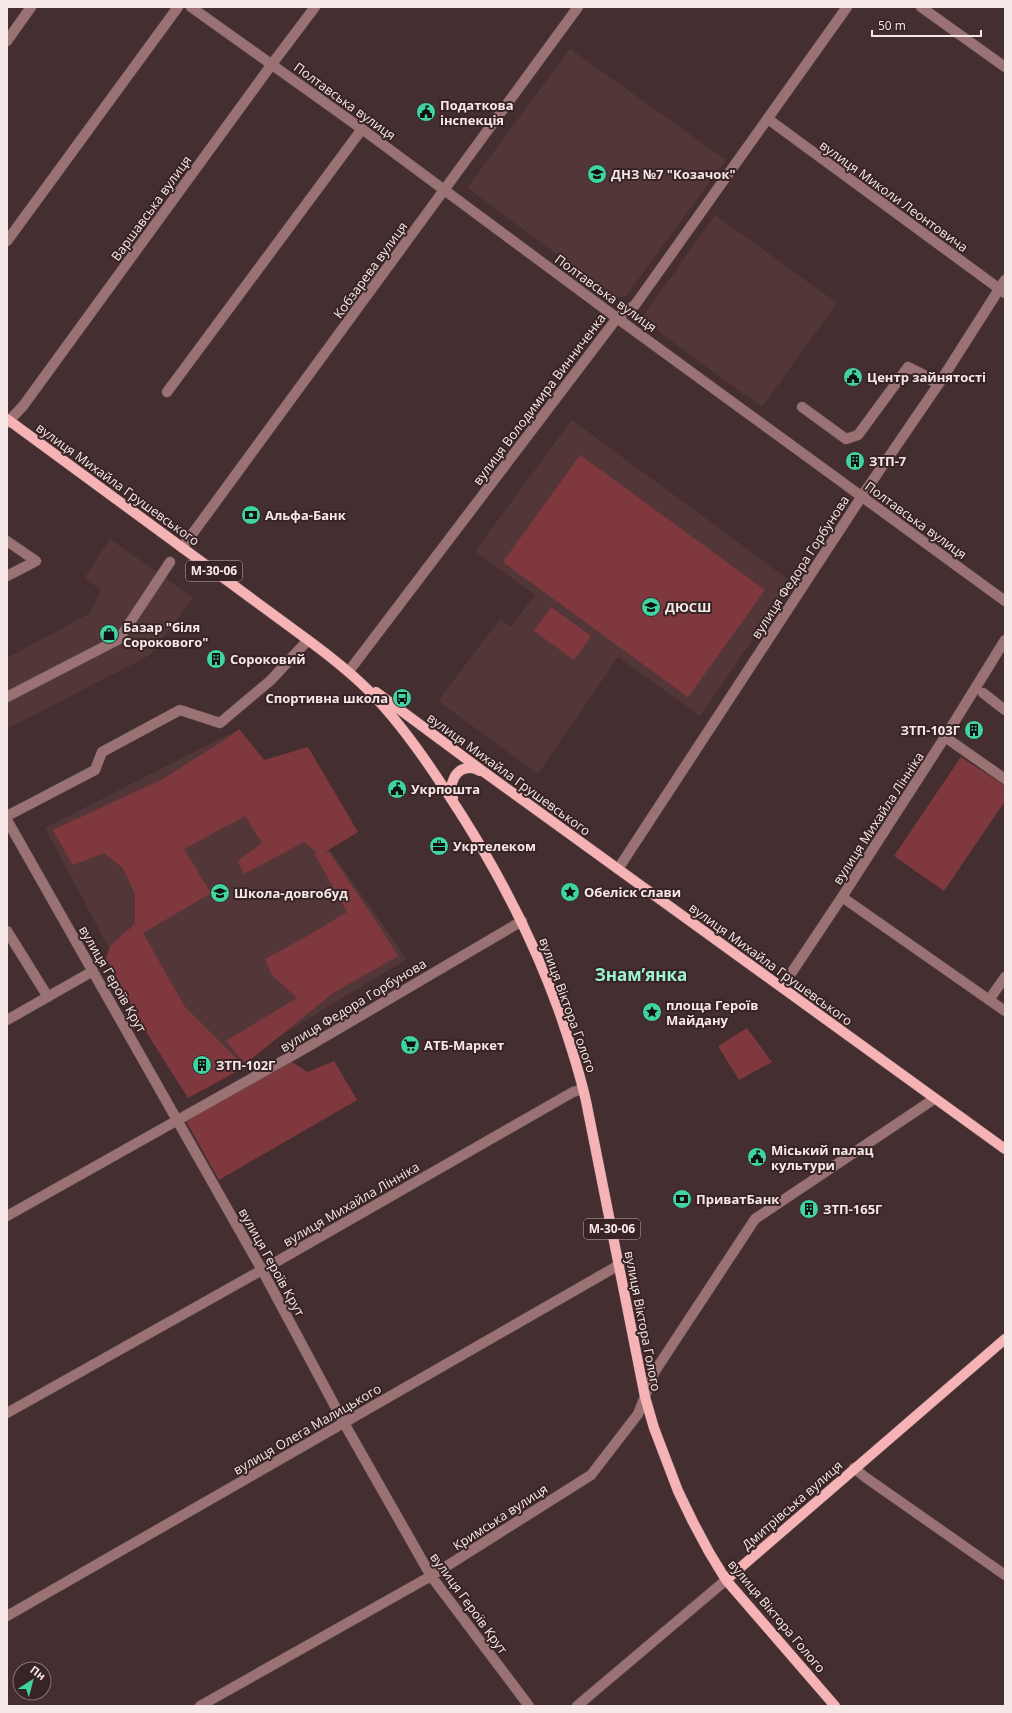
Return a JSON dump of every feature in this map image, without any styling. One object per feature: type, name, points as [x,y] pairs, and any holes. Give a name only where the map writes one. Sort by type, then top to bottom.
[{"type":"main road","name":"вулиця Михайла Грушевського","points":[[8,421],[308,640],[484,772],[1005,1150]]},
{"type":"main road","name":"вулиця Михайла Грушевського","points":[[349,671],[373,695],[409,737]]},
{"type":"main road","name":"вулиця Віктора Голого","points":[[409,737],[455,804],[490,862],[522,921],[552,992],[575,1059],[583,1089],[645,1397],[654,1428],[678,1491],[692,1522],[726,1580],[835,1706]]},
{"type":"main road","points":[[455,804],[450,792],[452,781],[456,774],[462,770],[471,768],[484,772]]},
{"type":"main road","name":"Дмитрівська вулиця","points":[[726,1580],[1005,1339]]},
{"type":"street","points":[[7,41],[31,7]]},
{"type":"street","points":[[7,241],[178,7]]},
{"type":"street","name":"Полтавська вулиця","points":[[191,7],[362,129],[617,318],[1005,601]]},
{"type":"street","name":"Варшавська вулиця","points":[[8,421],[23,406],[315,7]]},
{"type":"street","name":"Кобзарева вулиця","points":[[182,548],[578,7]]},
{"type":"street","name":"вулиця Володимира Винниченка","points":[[349,671],[617,318],[635,305],[848,7]]},
{"type":"street","points":[[921,7],[1005,67]]},
{"type":"street","name":"вулиця Миколи Леонтовича","points":[[768,119],[1002,291]]},
{"type":"street","points":[[166,392],[362,129]]},
{"type":"street","name":"вулиця Федора Горбунова","points":[[618,869],[862,496],[1002,291],[1005,280]]},
{"type":"street","points":[[802,407],[846,439],[858,434],[908,367],[924,375],[938,385]]},
{"type":"street","points":[[7,541],[36,561],[7,576]]},
{"type":"street","points":[[7,697],[118,639],[170,562]]},
{"type":"street","points":[[7,816],[95,770],[102,752],[180,710],[220,723],[272,680],[308,640]]},
{"type":"street","name":"вулиця Михайла Лінніка","points":[[782,987],[945,737],[1005,640]]},
{"type":"street","points":[[984,693],[1005,710]]},
{"type":"street","points":[[945,737],[1005,779]]},
{"type":"street","name":"вулиця Героїв Крут","points":[[7,820],[262,1270],[344,1423],[431,1576],[529,1706]]},
{"type":"street","points":[[842,897],[1005,1012]]},
{"type":"street","name":"вулиця Федора Горбунова","points":[[7,1216],[304,1049],[522,921]]},
{"type":"street","points":[[7,931],[48,997]]},
{"type":"street","points":[[7,1020],[93,971]]},
{"type":"street","points":[[989,1000],[1005,977]]},
{"type":"street","name":"вулиця Михайла Лінніка","points":[[7,1413],[262,1270],[573,1092],[583,1089]]},
{"type":"street","name":"Кримська вулиця","points":[[200,1706],[431,1576],[591,1475],[638,1414],[654,1371],[755,1218],[934,1099]]},
{"type":"street","name":"вулиця Олега Малицького","points":[[7,1616],[619,1265]]},
{"type":"street","points":[[854,1468],[1005,1576]]},
{"type":"street","name":"Дмитрівська вулиця","points":[[577,1706],[726,1580]]},
{"type":"shaded area","name":"ДНЗ №7 \"Козачок\"","points":[[570,49],[726,160],[626,296],[617,298],[467,188]]},
{"type":"shaded area","points":[[715,215],[837,303],[762,407],[641,319]]},
{"type":"shaded area","name":"ДЮСШ","points":[[572,420],[792,582],[700,716],[618,657],[538,774],[438,701],[500,619],[511,627],[535,595],[475,551]]},
{"type":"shaded area","points":[[580,455],[765,590],[688,697],[503,562]]},
{"type":"shaded area","name":"Базар \"біля Сорокового\"","points":[[110,539],[193,598],[150,655],[7,729],[7,658],[90,613],[101,591],[85,577]]},
{"type":"shaded area","points":[[551,607],[591,636],[574,660],[534,631]]},
{"type":"shaded area","points":[[239,729],[264,760],[308,747],[358,832],[325,852],[329,852],[398,956],[336,991],[245,1064],[226,1041],[297,998],[272,975],[265,959],[347,912],[314,853],[318,853],[304,842],[244,874],[238,861],[262,843],[245,816],[184,849],[211,893],[143,933],[185,1007],[245,1067],[188,1098],[145,1030],[106,958],[111,945],[135,924],[135,894],[123,868],[104,853],[73,865],[53,830],[163,779],[223,741]]},
{"type":"shaded area","name":"Школа-довгобуд","points":[[229,734],[311,823],[407,959],[186,1093],[45,828]]},
{"type":"shaded area","points":[[961,757],[1005,786],[1005,801],[944,891],[894,856]]},
{"type":"shaded area","points":[[747,1028],[772,1062],[739,1080],[718,1046]]},
{"type":"shaded area","points":[[290,1061],[308,1072],[334,1061],[357,1100],[219,1180],[186,1121]]},
{"type":"place","name":"Податкова інспекція","points":[[426,112]]},
{"type":"place","name":"ДНЗ №7 \"Козачок\"","points":[[597,174]]},
{"type":"place","name":"Центр зайнятості","points":[[853,377]]},
{"type":"place","name":"ЗТП-7","points":[[855,461]]},
{"type":"place","name":"Альфа-Банк","points":[[251,515]]},
{"type":"place","name":"ДЮСШ","points":[[651,607]]},
{"type":"place","name":"Базар \"біля Сорокового\"","points":[[109,634]]},
{"type":"place","name":"Сороковий","points":[[216,659]]},
{"type":"place","name":"Спортивна школа","points":[[402,698]]},
{"type":"place","name":"ЗТП-103Г","points":[[974,730]]},
{"type":"place","name":"Укрпошта","points":[[397,789]]},
{"type":"place","name":"Укртелеком","points":[[439,846]]},
{"type":"place","name":"Обеліск слави","points":[[570,892]]},
{"type":"place","name":"Школа-довгобуд","points":[[220,893]]},
{"type":"place","name":"площа Героїв Майдану","points":[[652,1012]]},
{"type":"place","name":"АТБ-Маркет","points":[[410,1045]]},
{"type":"place","name":"ЗТП-102Г","points":[[202,1065]]},
{"type":"place","name":"Міський палац культури","points":[[757,1157]]},
{"type":"place","name":"ПриватБанк","points":[[682,1199]]},
{"type":"place","name":"ЗТП-165Г","points":[[809,1209]]},
{"type":"district","name":"Знам’янка","points":[[641,975]]}]
